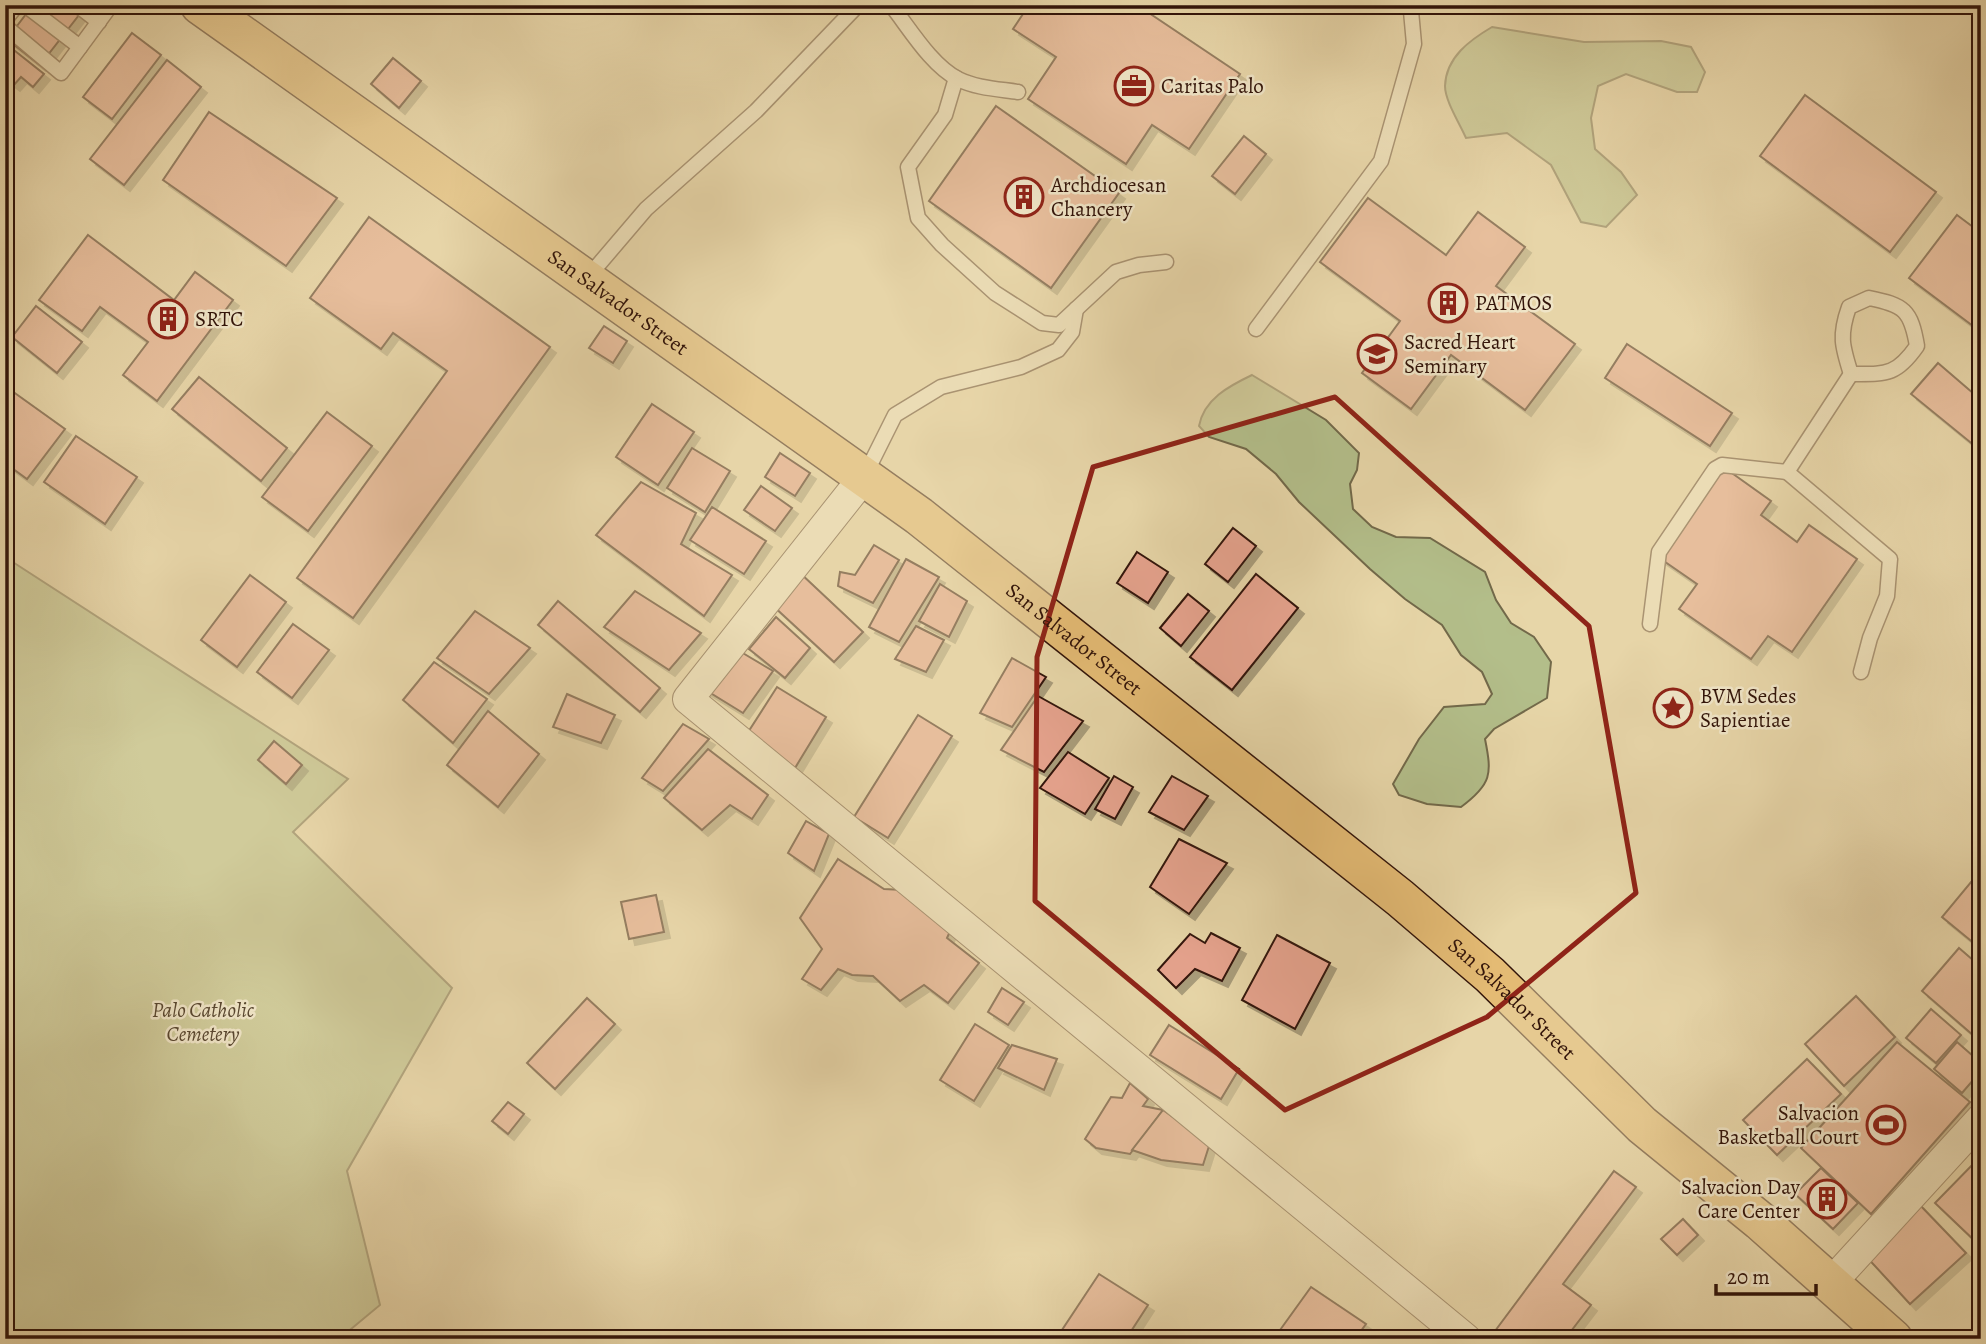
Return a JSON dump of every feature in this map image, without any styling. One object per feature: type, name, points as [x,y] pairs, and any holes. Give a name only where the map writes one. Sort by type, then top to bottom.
[{"type":"highway","name":"San Salvador Street","points":[[200,5],[919,516],[1400,898],[1490,975],[1642,1125],[1831,1283],[1893,1339]]},
{"type":"street","points":[[864,477],[688,699],[1466,1339]]},
{"type":"street","points":[[1831,1283],[1981,1119]]},
{"type":"lane","points":[[5,20],[16,5]]},
{"type":"lane","points":[[25,5],[80,47]]},
{"type":"lane","points":[[77,5],[99,22]]},
{"type":"lane","points":[[5,26],[61,73],[111,5]]},
{"type":"lane","points":[[587,278],[646,209],[756,111],[858,5]]},
{"type":"lane","points":[[891,5],[929,52],[956,78],[972,84],[1018,92]]},
{"type":"lane","points":[[1256,329],[1381,161],[1414,44],[1410,12],[1404,5]]},
{"type":"lane","points":[[956,78],[946,115],[908,167],[918,218],[942,245],[995,293],[1042,323],[1059,325],[1116,272],[1139,265],[1166,262]]},
{"type":"lane","points":[[1787,472],[1851,374],[1841,329],[1849,307],[1869,298],[1896,303],[1912,319],[1917,346],[1904,364],[1887,374],[1851,374]]},
{"type":"lane","points":[[864,477],[895,415],[941,387],[1021,367],[1058,350],[1072,332],[1076,309]]},
{"type":"lane","points":[[1650,624],[1659,552],[1715,469],[1722,465],[1787,472],[1890,559],[1887,596],[1870,638],[1861,672]]},
{"type":"highlighted area","points":[[1335,397],[1589,626],[1636,893],[1487,1017],[1285,1110],[1035,901],[1037,657],[1093,467]]},
{"type":"green space","points":[[1492,27],[1584,42],[1661,41],[1691,47],[1705,72],[1697,92],[1677,92],[1626,74],[1598,86],[1591,118],[1595,149],[1621,172],[1637,195],[1606,227],[1581,222],[1551,165],[1507,133],[1466,138],[1447,98],[1446,76],[1461,50]]},
{"type":"green space","points":[[1252,375],[1326,420],[1359,453],[1357,470],[1350,484],[1353,509],[1372,527],[1396,537],[1430,538],[1485,572],[1496,600],[1511,623],[1534,637],[1551,662],[1547,698],[1494,729],[1485,739],[1489,761],[1487,778],[1479,792],[1461,807],[1427,804],[1399,795],[1393,784],[1419,739],[1444,707],[1485,704],[1492,694],[1482,672],[1461,655],[1442,625],[1405,599],[1370,569],[1299,502],[1276,474],[1246,449],[1209,437],[1199,426],[1206,408],[1219,394]]},
{"type":"green space","name":"Palo Catholic Cemetery","points":[[5,557],[348,779],[293,832],[452,988],[347,1171],[380,1305],[339,1339],[5,1339]]},
{"type":"building","points":[[33,5],[86,6],[40,65],[7,39]]},
{"type":"building","name":"Caritas Palo","points":[[1029,5],[1137,5],[1240,74],[1189,149],[1152,125],[1126,164],[1028,99],[1056,57],[1013,29]]},
{"type":"building","points":[[132,33],[161,55],[112,119],[83,97]]},
{"type":"building","points":[[5,43],[44,74],[33,87],[21,77],[14,85],[5,78]]},
{"type":"building","points":[[393,58],[421,81],[399,108],[371,84]]},
{"type":"building","points":[[167,60],[201,87],[124,185],[90,159]]},
{"type":"building","points":[[1805,95],[1936,192],[1890,252],[1760,156]]},
{"type":"building","name":"Archdiocesan Chancery","points":[[996,106],[1119,193],[1051,288],[929,201]]},
{"type":"building","points":[[209,112],[337,198],[286,266],[163,180]]},
{"type":"building","points":[[1244,136],[1266,154],[1235,194],[1212,176]]},
{"type":"building","name":"PATMOS","points":[[1368,198],[1446,255],[1478,212],[1525,247],[1496,286],[1575,344],[1525,410],[1451,355],[1411,409],[1362,373],[1400,321],[1320,262]]},
{"type":"building","points":[[1957,215],[1981,233],[1981,332],[1909,278]]},
{"type":"building","points":[[369,217],[550,347],[353,618],[297,578],[447,371],[393,333],[381,349],[310,298]]},
{"type":"building","name":"SRTC","points":[[88,235],[174,300],[195,272],[233,300],[157,401],[123,375],[148,342],[100,307],[82,331],[39,300]]},
{"type":"building","points":[[36,306],[82,342],[57,373],[12,337]]},
{"type":"building","points":[[604,326],[627,341],[613,363],[589,348]]},
{"type":"building","points":[[1627,344],[1732,413],[1710,446],[1605,378]]},
{"type":"building","points":[[1938,363],[1981,400],[1981,451],[1911,394]]},
{"type":"building","points":[[199,377],[287,448],[261,481],[172,409]]},
{"type":"building","points":[[5,386],[65,429],[27,479],[5,463]]},
{"type":"building","points":[[652,404],[694,432],[658,485],[616,457]]},
{"type":"building","points":[[327,412],[372,446],[308,531],[262,497]]},
{"type":"building","points":[[76,436],[137,477],[105,524],[44,482]]},
{"type":"building","points":[[692,448],[730,471],[705,512],[667,488]]},
{"type":"building","points":[[780,453],[810,473],[795,496],[765,477]]},
{"type":"building","points":[[1722,466],[1771,501],[1761,515],[1797,542],[1809,525],[1857,559],[1792,652],[1768,636],[1751,659],[1679,609],[1697,584],[1658,557]]},
{"type":"building","points":[[641,482],[696,513],[681,544],[732,575],[704,616],[596,535]]},
{"type":"building","points":[[761,486],[792,508],[775,531],[744,510]]},
{"type":"building","points":[[712,507],[766,541],[744,574],[690,540]]},
{"type":"building","points":[[1233,528],[1256,546],[1228,582],[1205,564]]},
{"type":"building","points":[[874,545],[899,560],[873,603],[838,586],[840,572],[855,575]]},
{"type":"building","points":[[1137,552],[1168,572],[1148,603],[1117,583]]},
{"type":"building","points":[[906,559],[939,577],[899,642],[869,627]]},
{"type":"building","points":[[799,572],[863,632],[834,662],[771,604]]},
{"type":"building","points":[[1256,574],[1298,608],[1232,690],[1190,657]]},
{"type":"building","points":[[250,575],[286,602],[237,667],[201,640]]},
{"type":"building","points":[[940,584],[967,601],[949,637],[919,621]]},
{"type":"building","points":[[635,591],[701,633],[669,670],[604,627]]},
{"type":"building","points":[[1188,594],[1209,611],[1181,646],[1160,628]]},
{"type":"building","points":[[558,601],[660,688],[640,712],[538,625]]},
{"type":"building","points":[[475,611],[530,648],[489,694],[437,658]]},
{"type":"building","points":[[776,617],[810,648],[785,678],[749,649]]},
{"type":"building","points":[[293,624],[329,650],[292,698],[257,672]]},
{"type":"building","points":[[916,626],[944,640],[926,672],[895,659]]},
{"type":"building","points":[[736,649],[773,671],[743,713],[704,689]]},
{"type":"building","points":[[1012,658],[1046,677],[1012,727],[980,713]]},
{"type":"building","points":[[434,662],[487,699],[453,743],[403,700]]},
{"type":"building","points":[[777,687],[826,717],[795,768],[745,737]]},
{"type":"building","points":[[567,694],[615,715],[601,743],[553,727]]},
{"type":"building","points":[[1038,696],[1083,721],[1044,772],[1001,750]]},
{"type":"building","points":[[488,711],[539,754],[498,807],[447,765]]},
{"type":"building","points":[[918,715],[952,736],[888,838],[854,817]]},
{"type":"building","points":[[683,724],[709,739],[663,791],[642,778]]},
{"type":"building","points":[[274,741],[302,765],[286,784],[258,760]]},
{"type":"building","points":[[708,749],[768,795],[752,819],[730,805],[702,830],[664,798]]},
{"type":"building","points":[[1068,752],[1109,778],[1085,814],[1040,788]]},
{"type":"building","points":[[1114,776],[1133,787],[1115,819],[1095,809]]},
{"type":"building","points":[[1172,776],[1208,796],[1184,830],[1149,812]]},
{"type":"building","points":[[806,821],[829,834],[814,871],[788,853]]},
{"type":"building","points":[[1179,839],[1227,863],[1189,914],[1150,887]]},
{"type":"building","points":[[838,859],[884,889],[903,890],[953,925],[947,938],[979,963],[948,1003],[924,985],[900,1001],[873,976],[852,975],[838,969],[821,990],[802,979],[822,949],[800,918]]},
{"type":"building","points":[[1981,870],[1981,949],[1942,917]]},
{"type":"building","points":[[656,895],[664,932],[629,939],[621,902]]},
{"type":"building","points":[[1211,933],[1240,948],[1222,981],[1195,969],[1176,988],[1158,970],[1190,934],[1205,943]]},
{"type":"building","points":[[1277,935],[1330,963],[1295,1029],[1242,1000]]},
{"type":"building","points":[[1959,948],[1981,967],[1981,1042],[1922,991]]},
{"type":"building","points":[[1002,988],[1024,1002],[1008,1025],[988,1012]]},
{"type":"building","points":[[1856,996],[1895,1037],[1844,1086],[1805,1044]]},
{"type":"building","points":[[587,998],[615,1024],[555,1089],[527,1063]]},
{"type":"building","points":[[1931,1009],[1961,1035],[1936,1063],[1906,1038]]},
{"type":"building","points":[[975,1024],[1009,1045],[974,1101],[940,1080]]},
{"type":"building","points":[[1169,1025],[1239,1069],[1221,1099],[1150,1055]]},
{"type":"building","name":"Salvacion Basketball Court","points":[[1897,1042],[1970,1102],[1871,1214],[1801,1148]]},
{"type":"building","points":[[1957,1042],[1981,1063],[1981,1071],[1962,1093],[1934,1069]]},
{"type":"building","points":[[1012,1045],[1057,1059],[1044,1090],[998,1068]]},
{"type":"building","points":[[1807,1059],[1841,1094],[1777,1155],[1743,1120]]},
{"type":"building","points":[[1130,1083],[1148,1099],[1143,1106],[1163,1110],[1130,1154],[1096,1148],[1085,1139],[1111,1097],[1122,1098]]},
{"type":"building","points":[[508,1102],[524,1114],[508,1134],[492,1121]]},
{"type":"building","points":[[1163,1110],[1210,1143],[1203,1165],[1161,1160],[1132,1150]]},
{"type":"building","points":[[1981,1156],[1981,1237],[1976,1242],[1935,1203]]},
{"type":"building","name":"Salvacion Day Care Center","points":[[1821,1168],[1858,1203],[1833,1229],[1795,1194]]},
{"type":"building","points":[[1614,1171],[1636,1187],[1563,1284],[1591,1305],[1565,1339],[1505,1339],[1495,1331]]},
{"type":"building","points":[[1918,1203],[1966,1253],[1910,1304],[1863,1253]]},
{"type":"building","points":[[1683,1219],[1698,1235],[1677,1255],[1661,1239]]},
{"type":"building","points":[[1099,1274],[1148,1305],[1126,1339],[1056,1339]]},
{"type":"building","points":[[1311,1287],[1366,1324],[1355,1339],[1275,1337]]},
{"type":"place","name":"Caritas Palo","points":[[1134,86]]},
{"type":"place","name":"Archdiocesan Chancery","points":[[1024,197]]},
{"type":"place","name":"PATMOS","points":[[1448,303]]},
{"type":"place","name":"SRTC","points":[[168,319]]},
{"type":"place","name":"Sacred Heart Seminary","points":[[1377,354]]},
{"type":"place","name":"BVM Sedes Sapientiae","points":[[1673,708]]},
{"type":"place","name":"Salvacion Basketball Court","points":[[1886,1125]]},
{"type":"place","name":"Salvacion Day Care Center","points":[[1827,1199]]}]
